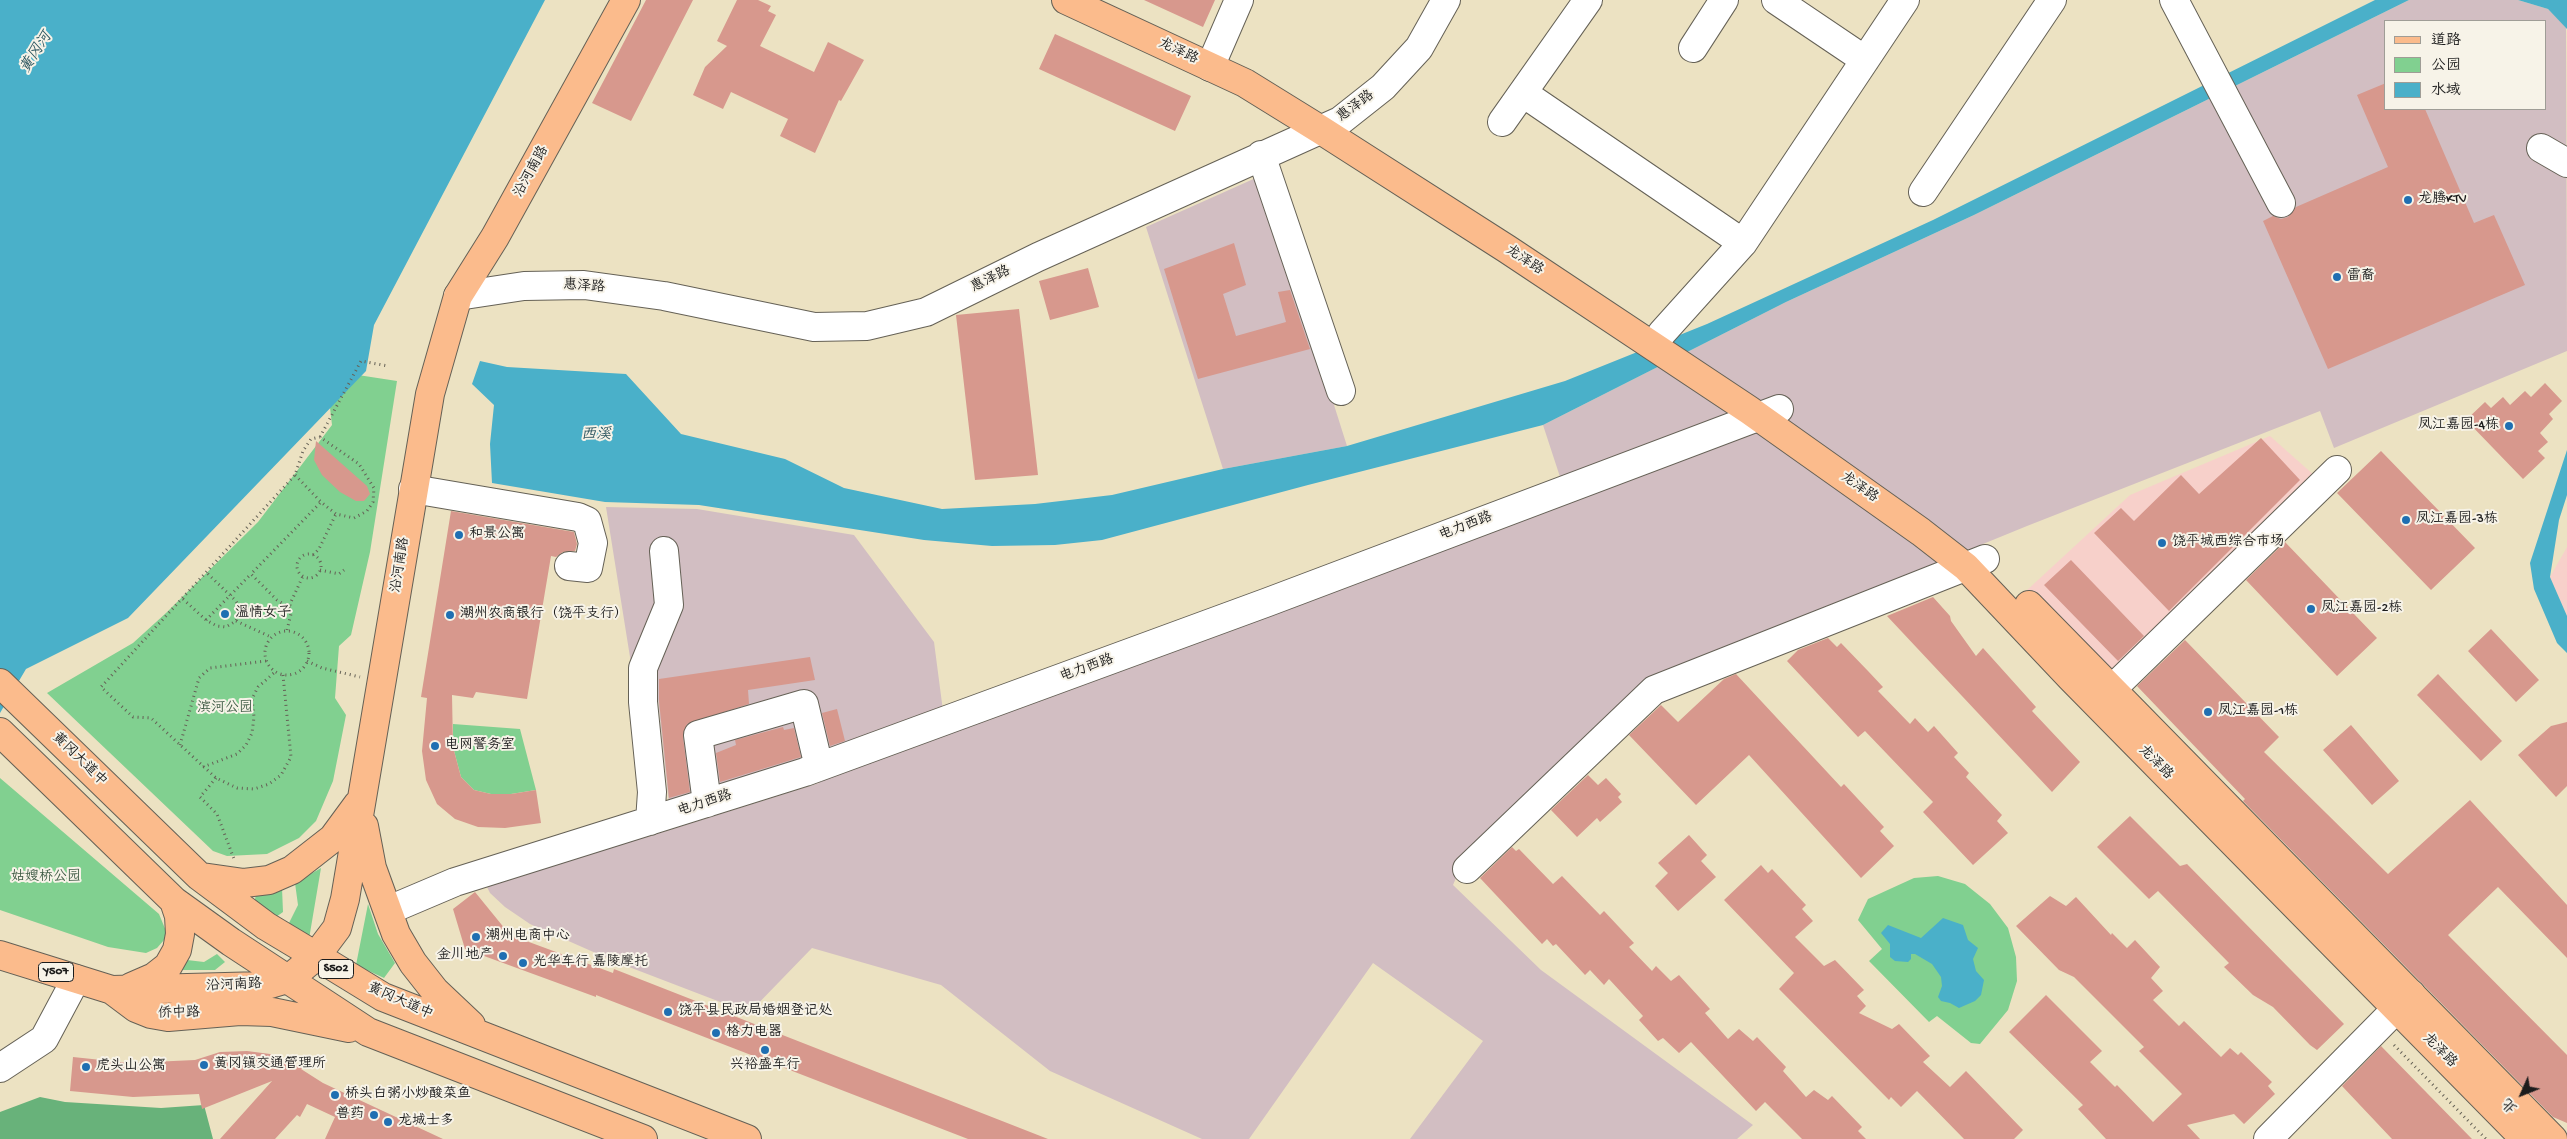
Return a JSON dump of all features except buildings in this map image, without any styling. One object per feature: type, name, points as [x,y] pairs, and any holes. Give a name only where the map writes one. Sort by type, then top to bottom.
[{"type":"main road","name":"沿河南路","points":[[112,990],[263,986],[286,979],[316,956],[337,928],[345,899],[430,394],[458,296],[495,237],[626,0]]},
{"type":"main road","name":"龙泽路","points":[[1066,0],[1213,60],[1268,79],[1331,126],[1507,249],[1769,413],[1956,535],[1975,563],[2071,678],[2404,1001],[2553,1139]]},
{"type":"main road","name":"龙泽路","points":[[1099,0],[1213,60]]},
{"type":"main road","name":"龙泽路","points":[[1331,126],[1662,333],[1769,413]]},
{"type":"main road","name":"龙泽路","points":[[1975,563],[2111,690],[2404,1001],[2526,1139]]},
{"type":"main road","name":"黄冈大道中","points":[[0,683],[199,876],[266,926],[383,997],[747,1139]]},
{"type":"main road","name":"S502","points":[[6,738],[174,901],[286,979],[368,1032],[643,1139]]},
{"type":"main road","points":[[199,876],[244,883],[269,880],[292,870],[333,838],[350,817],[362,796]]},
{"type":"main road","points":[[362,796],[364,832],[372,868],[389,910],[396,934],[413,963],[441,997],[486,1037]]},
{"type":"main road","points":[[112,990],[140,984],[154,977],[168,966],[177,950],[180,934],[179,916],[174,901]]},
{"type":"main road","name":"侨中路","points":[[0,955],[112,990],[136,1008],[151,1014],[168,1016],[240,1011],[272,1012],[368,1032]]},
{"type":"street","points":[[1213,60],[1239,0]]},
{"type":"street","name":"惠泽路","points":[[458,296],[524,286],[584,285],[664,296],[814,327],[867,326],[926,312],[1038,257],[1261,155],[1331,126],[1383,87],[1419,48],[1446,0]]},
{"type":"street","points":[[1502,122],[1588,0]]},
{"type":"street","points":[[1693,48],[1724,0]]},
{"type":"street","points":[[1776,0],[1865,60]]},
{"type":"street","points":[[1662,333],[1743,243],[1905,0]]},
{"type":"street","points":[[1923,192],[2052,0]]},
{"type":"street","points":[[2174,0],[2230,104],[2280,203]]},
{"type":"street","points":[[1523,93],[1743,243]]},
{"type":"street","points":[[2541,148],[2567,163]]},
{"type":"street","points":[[1261,155],[1341,391]]},
{"type":"street","name":"电力西路","points":[[389,910],[455,882],[819,767],[1268,602],[1769,413]]},
{"type":"street","points":[[2111,690],[2337,470]]},
{"type":"street","points":[[413,489],[588,521],[593,543],[588,568],[569,566]]},
{"type":"street","points":[[650,821],[652,792],[643,702],[643,668],[668,605],[664,550]]},
{"type":"street","points":[[1467,869],[1654,690],[1975,563]]},
{"type":"street","points":[[707,803],[698,736],[804,704],[819,767]]},
{"type":"street","points":[[0,1068],[44,1039],[76,979]]},
{"type":"street","points":[[2268,1139],[2404,1001]]},
{"type":"path","points":[[320,437],[361,361],[388,366]]},
{"type":"path","points":[[283,675],[291,756],[287,768],[269,784],[254,789],[236,788],[216,778],[151,718],[133,716],[101,687],[184,599],[296,474],[303,451],[311,439],[320,437],[359,464],[374,488],[373,502],[367,512],[354,518],[336,514],[321,502],[296,474]]},
{"type":"path","points":[[206,620],[321,502]]},
{"type":"path","points":[[313,555],[319,549],[336,514]]},
{"type":"path","points":[[305,554],[313,555],[319,559],[320,570],[315,576],[303,576],[298,570],[299,559],[305,554]]},
{"type":"path","points":[[320,570],[339,574],[344,570]]},
{"type":"path","points":[[184,599],[206,620],[216,626],[226,627],[236,622],[241,609],[230,595],[207,573]]},
{"type":"path","points":[[250,574],[277,600],[290,608]]},
{"type":"path","points":[[287,630],[290,604],[303,576]]},
{"type":"path","points":[[236,622],[271,637]]},
{"type":"path","points":[[287,630],[294,632],[305,640],[309,654],[307,661],[298,672],[283,675],[276,672],[266,660],[265,646],[271,637],[280,631],[287,630]]},
{"type":"path","points":[[180,745],[198,678],[210,668],[266,660]]},
{"type":"path","points":[[307,661],[322,668],[382,682]]},
{"type":"path","points":[[203,767],[237,754],[246,746],[254,717],[252,700],[258,687],[276,672]]},
{"type":"path","points":[[216,778],[200,797],[217,814],[235,861]]},
{"type":"path","points":[[2377,1028],[2486,1139]]},
{"type":"shaded area","points":[[2409,0],[2518,0],[2548,9],[2566,27],[2567,351],[2334,448],[2320,411],[2027,526],[1648,681],[1467,852],[1453,885],[1541,970],[1753,1125],[1737,1139],[1410,1139],[1483,1041],[1373,963],[1249,1139],[1202,1139],[1050,1071],[941,985],[812,948],[749,1013],[616,962],[530,924],[505,907],[490,893],[475,863],[647,837],[819,783],[845,744],[669,804],[656,680],[634,682],[606,507],[697,509],[854,535],[934,642],[943,711],[1562,483],[1543,425],[1786,302],[1974,215]]},
{"type":"shaded area","points":[[1258,177],[1277,225],[1347,446],[1223,469],[1146,227]]},
{"type":"shaded area","name":"饶平城西综合市场","points":[[2270,436],[2315,476],[2109,678],[2025,592],[2130,495]]},
{"type":"shaded area","points":[[2567,547],[2567,616],[2550,577]]},
{"type":"green space","name":"滨河公园","points":[[358,375],[397,381],[370,552],[351,635],[339,646],[335,698],[346,715],[333,781],[316,821],[299,838],[267,854],[227,856],[213,851],[47,693],[133,643],[258,522],[332,425],[328,390]]},
{"type":"green space","points":[[453,724],[520,729],[536,790],[511,794],[491,794],[474,790],[461,777],[453,747]]},
{"type":"green space","name":"姑嫂桥公园","points":[[0,778],[159,914],[166,931],[164,940],[157,948],[146,953],[108,947],[0,910]]},
{"type":"green space","points":[[321,868],[309,939],[288,925],[298,905],[295,883]]},
{"type":"green space","points":[[1938,876],[1965,884],[1990,904],[2008,928],[2016,957],[2017,981],[2008,1010],[1980,1044],[1971,1043],[1937,1016],[1929,1022],[1869,961],[1882,949],[1858,920],[1868,899],[1914,878]]},
{"type":"green space","points":[[282,888],[283,912],[276,917],[254,903],[256,895]]},
{"type":"green space","points":[[368,904],[378,934],[395,963],[384,978],[356,965]]},
{"type":"green space","points":[[217,954],[225,962],[215,970],[175,970],[187,960],[204,962]]},
{"type":"green space","points":[[40,1097],[65,1102],[161,1108],[204,1105],[213,1139],[0,1139],[0,1112]]},
{"type":"water","name":"黄冈河","points":[[0,0],[545,0],[374,325],[366,371],[128,618],[26,669],[0,713]]},
{"type":"water","name":"西溪","points":[[2375,0],[2409,0],[1974,215],[1786,302],[1543,425],[1102,540],[1055,545],[992,546],[924,540],[699,505],[605,502],[492,483],[490,444],[494,405],[472,384],[480,361],[507,367],[626,374],[681,434],[785,459],[844,488],[942,509],[1035,504],[1112,495],[1223,469],[1347,446],[1565,381],[1707,324],[1933,220]]},
{"type":"water","points":[[2518,0],[2567,0],[2567,29],[2548,9]]},
{"type":"water","points":[[2567,450],[2567,495],[2559,520],[2550,577],[2567,616],[2567,653],[2557,643],[2534,589],[2530,563]]},
{"type":"water","points":[[1943,918],[1963,925],[1968,940],[1978,948],[1973,959],[1976,971],[1984,980],[1981,995],[1975,1001],[1959,1008],[1941,1001],[1938,997],[1942,986],[1941,977],[1932,964],[1915,954],[1911,954],[1911,959],[1908,962],[1895,961],[1890,957],[1890,944],[1881,933],[1888,925],[1921,938]]},
{"type":"place","name":"龙腾KTV","points":[[2408,200]]},
{"type":"place","name":"雷裔","points":[[2337,277]]},
{"type":"place","name":"凤江嘉园-4栋","points":[[2509,426]]},
{"type":"place","name":"凤江嘉园-3栋","points":[[2406,520]]},
{"type":"place","name":"和景公寓","points":[[459,535]]},
{"type":"place","name":"饶平城西综合市场","points":[[2162,543]]},
{"type":"place","name":"凤江嘉园-2栋","points":[[2311,609]]},
{"type":"place","name":"温情女子","points":[[225,614]]},
{"type":"place","name":"潮州农商银行（饶平支行）","points":[[450,615]]},
{"type":"place","name":"凤江嘉园-1栋","points":[[2208,712]]},
{"type":"place","name":"电网警务室","points":[[435,746]]},
{"type":"place","name":"潮州电商中心","points":[[476,937]]},
{"type":"place","name":"金川地产","points":[[503,956]]},
{"type":"place","name":"光华车行 嘉陵摩托","points":[[523,963]]},
{"type":"place","name":"饶平县民政局婚姻登记处","points":[[668,1012]]},
{"type":"place","name":"格力电器","points":[[716,1033]]},
{"type":"place","name":"兴裕盛车行","points":[[765,1050]]},
{"type":"place","name":"黄冈镇交通管理所","points":[[204,1065]]},
{"type":"place","name":"虎头山公寓","points":[[86,1067]]},
{"type":"place","name":"桥头白粥小炒酸菜鱼","points":[[335,1095]]},
{"type":"place","name":"兽药","points":[[374,1115]]},
{"type":"place","name":"龙城士多","points":[[388,1122]]}]
